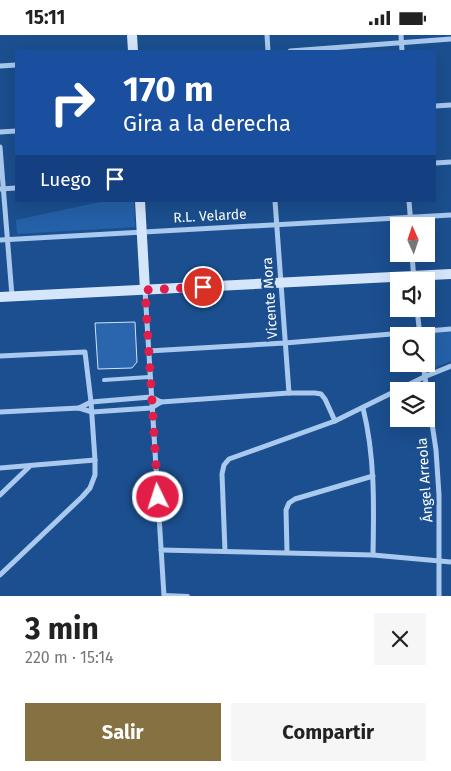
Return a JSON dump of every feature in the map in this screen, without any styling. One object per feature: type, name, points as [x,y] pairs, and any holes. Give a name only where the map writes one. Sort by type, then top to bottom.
[{"type":"street","points":[[132,35],[133,50]]},
{"type":"street","points":[[267,35],[268,50]]},
{"type":"street","points":[[401,35],[402,50]]},
{"type":"street","points":[[302,50],[451,39]]},
{"type":"street","points":[[0,66],[15,65]]},
{"type":"street","points":[[436,107],[451,105]]},
{"type":"street","points":[[0,132],[15,131]]},
{"type":"street","points":[[0,147],[1,189],[12,297]]},
{"type":"street","points":[[436,163],[451,162]]},
{"type":"street","points":[[1,189],[15,188]]},
{"type":"street","points":[[140,202],[149,377],[164,596]]},
{"type":"street","name":"Vicente Mora","points":[[275,202],[290,393]]},
{"type":"street","points":[[409,202],[410,217]]},
{"type":"street","name":"R.L. Velarde","points":[[410,217],[451,215]]},
{"type":"street","name":"R.L. Velarde","points":[[0,240],[390,218]]},
{"type":"street","points":[[435,276],[451,274]]},
{"type":"street","points":[[0,297],[281,283],[390,280]]},
{"type":"street","points":[[435,332],[451,329]]},
{"type":"street","points":[[148,351],[390,336]]},
{"type":"street","points":[[0,356],[85,352],[95,460],[95,475],[90,488],[0,575]]},
{"type":"street","points":[[225,551],[222,474],[224,465],[229,459],[336,421],[424,377],[451,366]]},
{"type":"street","name":"Ángel Arreola","points":[[424,372],[436,450],[439,495],[439,596]]},
{"type":"street","points":[[0,412],[79,408],[92,412],[151,408],[160,402],[290,393],[321,395],[336,421]]},
{"type":"street","points":[[79,408],[91,402],[151,397],[160,402]]},
{"type":"street","points":[[363,407],[371,446],[373,555]]},
{"type":"street","points":[[0,468],[95,460]]},
{"type":"street","points":[[0,495],[29,467]]},
{"type":"street","points":[[287,552],[286,510],[289,503],[295,499],[373,476]]},
{"type":"street","points":[[161,550],[373,555],[451,562]]},
{"type":"lane","points":[[104,380],[149,377]]},
{"type":"lane","points":[[164,596],[188,596]]},
{"type":"shaded area","points":[[100,202],[134,202],[135,227],[17,234],[16,220]]},
{"type":"shaded area","points":[[451,332],[451,361],[435,368],[435,333]]},
{"type":"building","points":[[135,322],[137,362],[132,368],[98,369],[95,323]]},
{"type":"route","points":[[158,497],[145,290],[203,287]]}]
